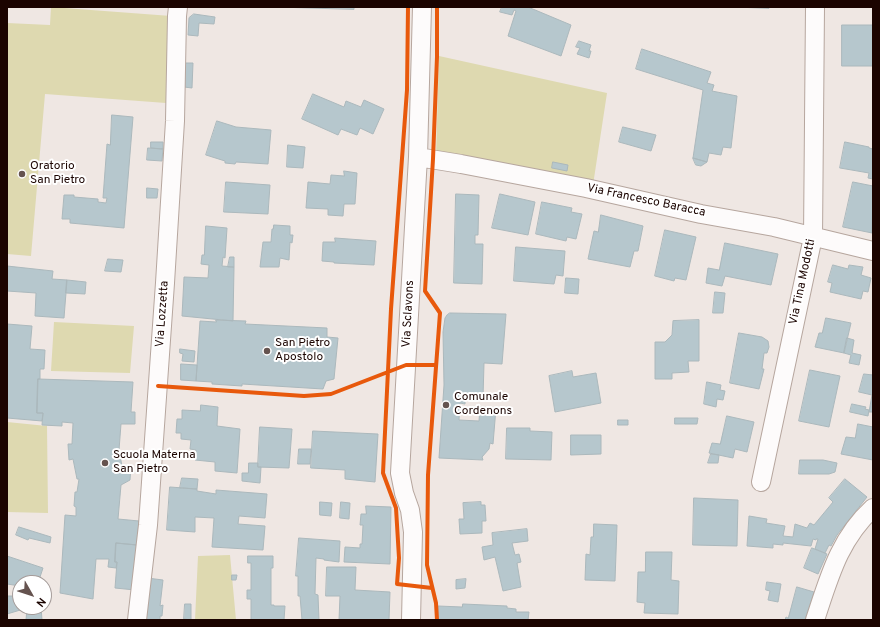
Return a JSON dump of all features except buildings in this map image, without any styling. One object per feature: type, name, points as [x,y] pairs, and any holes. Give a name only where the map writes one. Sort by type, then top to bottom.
[{"type":"street","name":"Via Lozzetta","points":[[137,620],[148,525],[165,283],[175,120],[178,7]]},
{"type":"street","name":"Via Sclavons","points":[[412,620],[413,532],[410,510],[404,493],[400,473],[418,157],[422,7]]},
{"type":"street","name":"Via Tina Modotti","points":[[761,482],[813,237],[815,7]]},
{"type":"street","name":"Via Francesco Baracca","points":[[418,157],[586,188],[701,214],[774,227],[873,250]]},
{"type":"street","points":[[816,620],[834,563],[861,519],[873,508]]},
{"type":"shaded area","points":[[51,7],[171,16],[166,103],[45,94],[31,256],[7,254],[7,23],[50,25]]},
{"type":"shaded area","points":[[439,56],[607,93],[593,185],[436,156]]},
{"type":"shaded area","points":[[54,322],[134,326],[130,373],[51,371]]},
{"type":"shaded area","points":[[7,422],[47,426],[48,513],[7,512]]},
{"type":"shaded area","points":[[230,555],[236,620],[195,620],[198,556]]},
{"type":"cycle path","points":[[408,7],[407,90],[391,309],[383,473],[396,508],[399,558],[397,584],[432,588]]},
{"type":"cycle path","points":[[437,7],[437,57],[433,159],[425,291],[440,313],[428,475],[427,565],[436,603],[437,620]]},
{"type":"cycle path","points":[[158,386],[304,396],[331,394],[406,365],[436,365]]},
{"type":"place","name":"Oratorio San Pietro","points":[[22,174]]},
{"type":"place","name":"San Pietro Apostolo","points":[[267,351]]},
{"type":"place","name":"Comunale Cordenons","points":[[446,405]]},
{"type":"place","name":"Scuola Materna San Pietro","points":[[105,463]]}]
